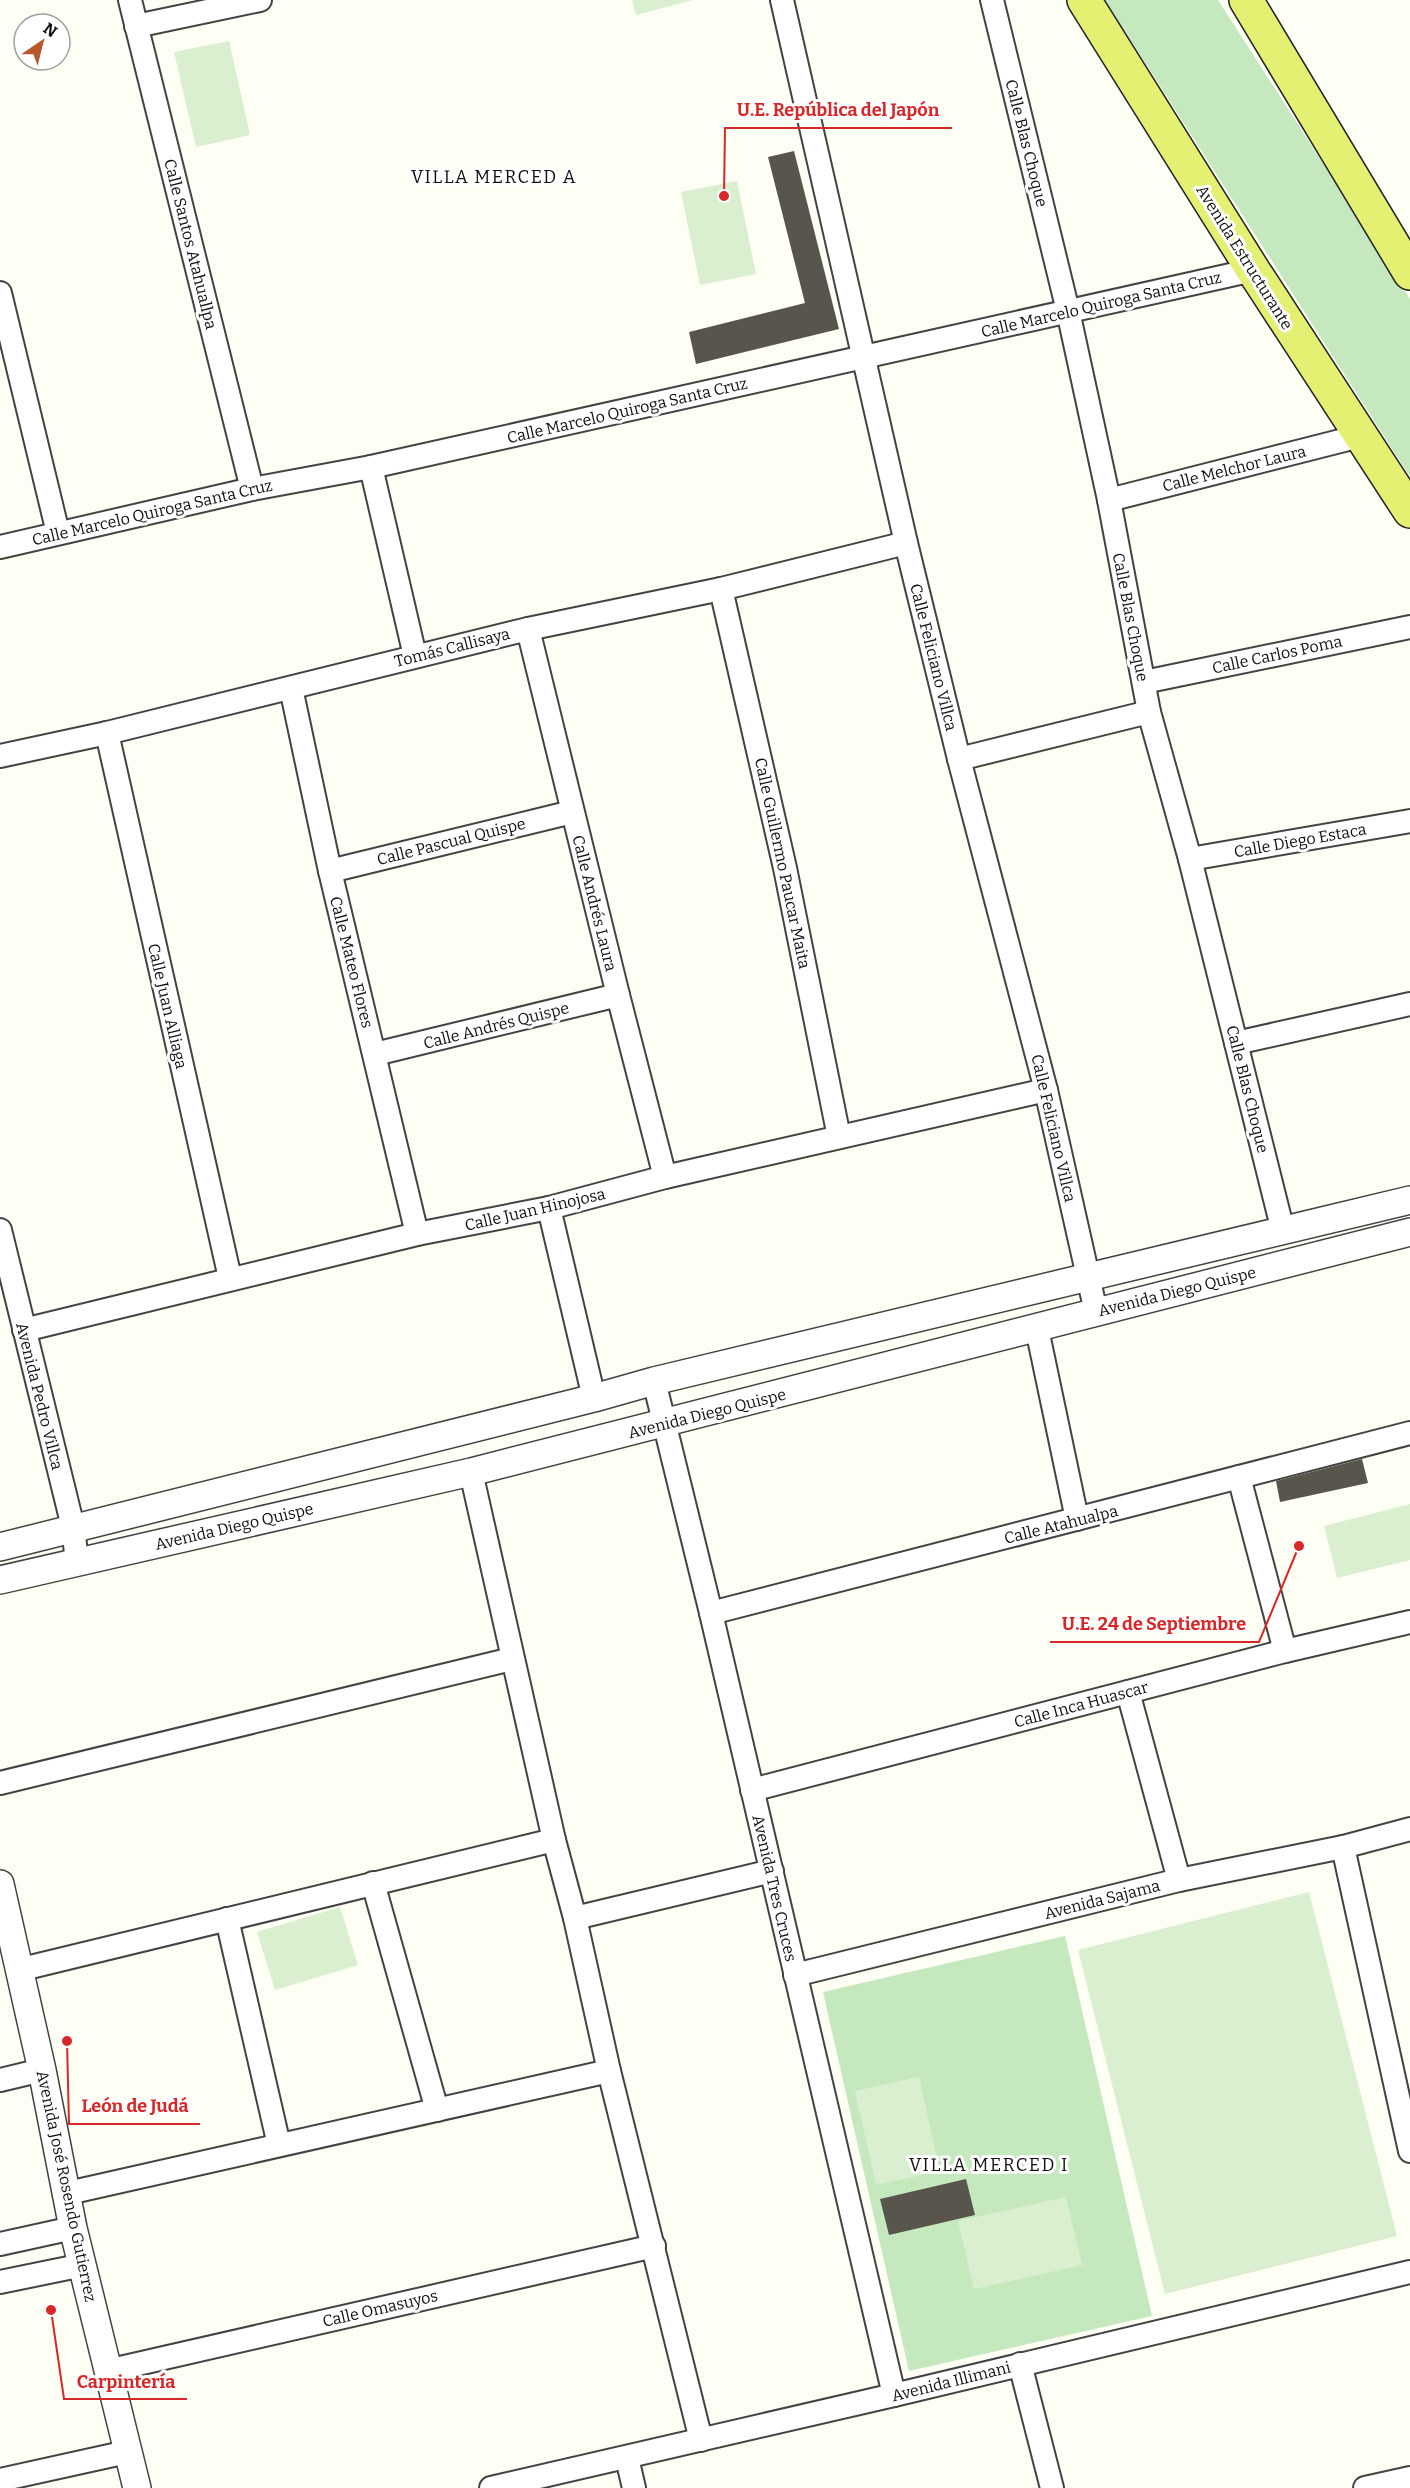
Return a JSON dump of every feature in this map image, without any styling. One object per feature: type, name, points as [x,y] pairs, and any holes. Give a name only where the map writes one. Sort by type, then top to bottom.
[{"type":"main road","name":"Avenida Estructurante","points":[[1084,0],[1253,270],[1410,511]]},
{"type":"main road","points":[[1246,0],[1406,260]]},
{"type":"street","name":"Calle Santos Atahuallpa","points":[[130,0],[252,489]]},
{"type":"street","points":[[136,26],[260,0]]},
{"type":"street","name":"Calle Feliciano Villca","points":[[782,0],[906,543],[959,759],[1046,1090],[1096,1312]]},
{"type":"street","name":"Calle Blas Choque","points":[[992,0],[1068,311],[1109,500],[1149,712],[1190,859],[1283,1231]]},
{"type":"street","name":"Calle Marcelo Quiroga Santa Cruz","points":[[0,547],[252,489],[371,466],[1253,270]]},
{"type":"street","points":[[0,293],[58,533]]},
{"type":"street","name":"Calle Melchor Laura","points":[[1109,500],[1359,436]]},
{"type":"street","points":[[371,466],[415,656]]},
{"type":"street","name":"Tomás Callisaya","points":[[0,756],[107,733],[528,628],[721,589],[906,543]]},
{"type":"street","name":"Calle Guillermo Paucar Maita","points":[[721,589],[785,868],[839,1137]]},
{"type":"street","name":"Calle Carlos Poma","points":[[1144,682],[1410,627]]},
{"type":"street","name":"Calle Andrés Laura","points":[[528,628],[572,812],[665,1177]]},
{"type":"street","name":"Calle Mateo Flores","points":[[291,688],[330,871],[417,1234]]},
{"type":"street","points":[[959,759],[1149,712]]},
{"type":"street","name":"Calle Juan Alliaga","points":[[107,733],[230,1278]]},
{"type":"street","name":"Calle Pascual Quispe","points":[[330,871],[572,812]]},
{"type":"street","name":"Calle Diego Estaca","points":[[1190,859],[1410,820]]},
{"type":"street","name":"Calle Andrés Quispe","points":[[375,1054],[618,995]]},
{"type":"street","points":[[1236,1043],[1410,1004]]},
{"type":"street","name":"Calle Juan Hinojosa","points":[[24,1330],[417,1234],[549,1208],[665,1177],[1046,1090]]},
{"type":"street","name":"Avenida Diego Quispe","points":[[0,1547],[654,1381],[1410,1200]]},
{"type":"street","points":[[549,1208],[594,1398]]},
{"type":"street","name":"Avenida Pedro Villca","points":[[0,1230],[73,1527],[77,1562]]},
{"type":"street","name":"Avenida Diego Quispe","points":[[0,1580],[471,1472],[1410,1232]]},
{"type":"street","points":[[1037,1329],[1077,1519]]},
{"type":"street","name":"Avenida Tres Cruces","points":[[654,1381],[772,1870],[894,2395]]},
{"type":"street","name":"Calle Atahualpa","points":[[711,1613],[1410,1433]]},
{"type":"street","points":[[471,1472],[554,1840],[575,1918],[609,2071],[701,2440]]},
{"type":"street","points":[[1239,1477],[1285,1651]]},
{"type":"street","name":"Calle Inca Huascar","points":[[752,1790],[1285,1651],[1410,1622]]},
{"type":"street","points":[[0,1783],[512,1659]]},
{"type":"street","points":[[1128,1692],[1179,1880]]},
{"type":"street","name":"Avenida Sajama","points":[[795,1975],[1179,1880],[1343,1847],[1410,1829]]},
{"type":"street","points":[[18,1970],[554,1840]]},
{"type":"street","points":[[1343,1847],[1409,2143]]},
{"type":"street","points":[[575,1918],[772,1870]]},
{"type":"street","points":[[373,1883],[437,2110]]},
{"type":"street","name":"Avenida José Rosendo Gutierrez","points":[[0,1884],[2,1912],[42,2070],[106,2371],[137,2488]]},
{"type":"street","points":[[227,1919],[279,2145]]},
{"type":"street","points":[[0,2080],[42,2070]]},
{"type":"street","points":[[68,2193],[609,2071]]},
{"type":"street","points":[[0,2244],[74,2228]]},
{"type":"street","name":"Calle Omasuyos","points":[[106,2371],[654,2246]]},
{"type":"street","points":[[0,2282],[83,2265]]},
{"type":"street","name":"Avenida Illimani","points":[[491,2488],[627,2458],[1410,2272]]},
{"type":"street","points":[[1020,2364],[1052,2488]]},
{"type":"street","points":[[0,2480],[127,2452]]},
{"type":"street","points":[[627,2458],[634,2488]]},
{"type":"street","points":[[1365,2488],[1410,2478]]},
{"type":"green space","points":[[632,0],[693,0],[636,15]]},
{"type":"green space","points":[[1105,0],[1218,0],[1410,299],[1410,477]]},
{"type":"green space","points":[[229,41],[250,135],[196,147],[174,52]]},
{"type":"green space","points":[[737,181],[756,274],[700,285],[681,192]]},
{"type":"green space","points":[[1410,1504],[1410,1560],[1337,1578],[1324,1526]]},
{"type":"green space","points":[[1309,1892],[1397,2236],[1165,2294],[1078,1950]]},
{"type":"green space","points":[[340,1907],[358,1965],[275,1990],[257,1932]]},
{"type":"green space","points":[[1065,1936],[1152,2316],[909,2371],[823,1992]]},
{"type":"green space","points":[[919,2077],[940,2171],[876,2185],[855,2091]]},
{"type":"green space","points":[[1066,2197],[1082,2265],[974,2289],[958,2221]]},
{"type":"building","points":[[794,151],[839,329],[696,364],[689,332],[805,303],[768,157]]},
{"type":"building","points":[[1362,1459],[1368,1483],[1280,1502],[1276,1481]]},
{"type":"building","points":[[966,2179],[975,2215],[889,2235],[880,2199]]},
{"type":"place","name":"U.E. República del Japón","points":[[724,196]]},
{"type":"place","name":"U.E. 24 de Septiembre","points":[[1299,1546]]},
{"type":"place","name":"León de Judá","points":[[67,2041]]},
{"type":"place","name":"Carpintería","points":[[51,2310]]},
{"type":"district","name":"VILLA MERCED A","points":[[494,177]]},
{"type":"district","name":"VILLA MERCED I","points":[[989,2165]]}]
